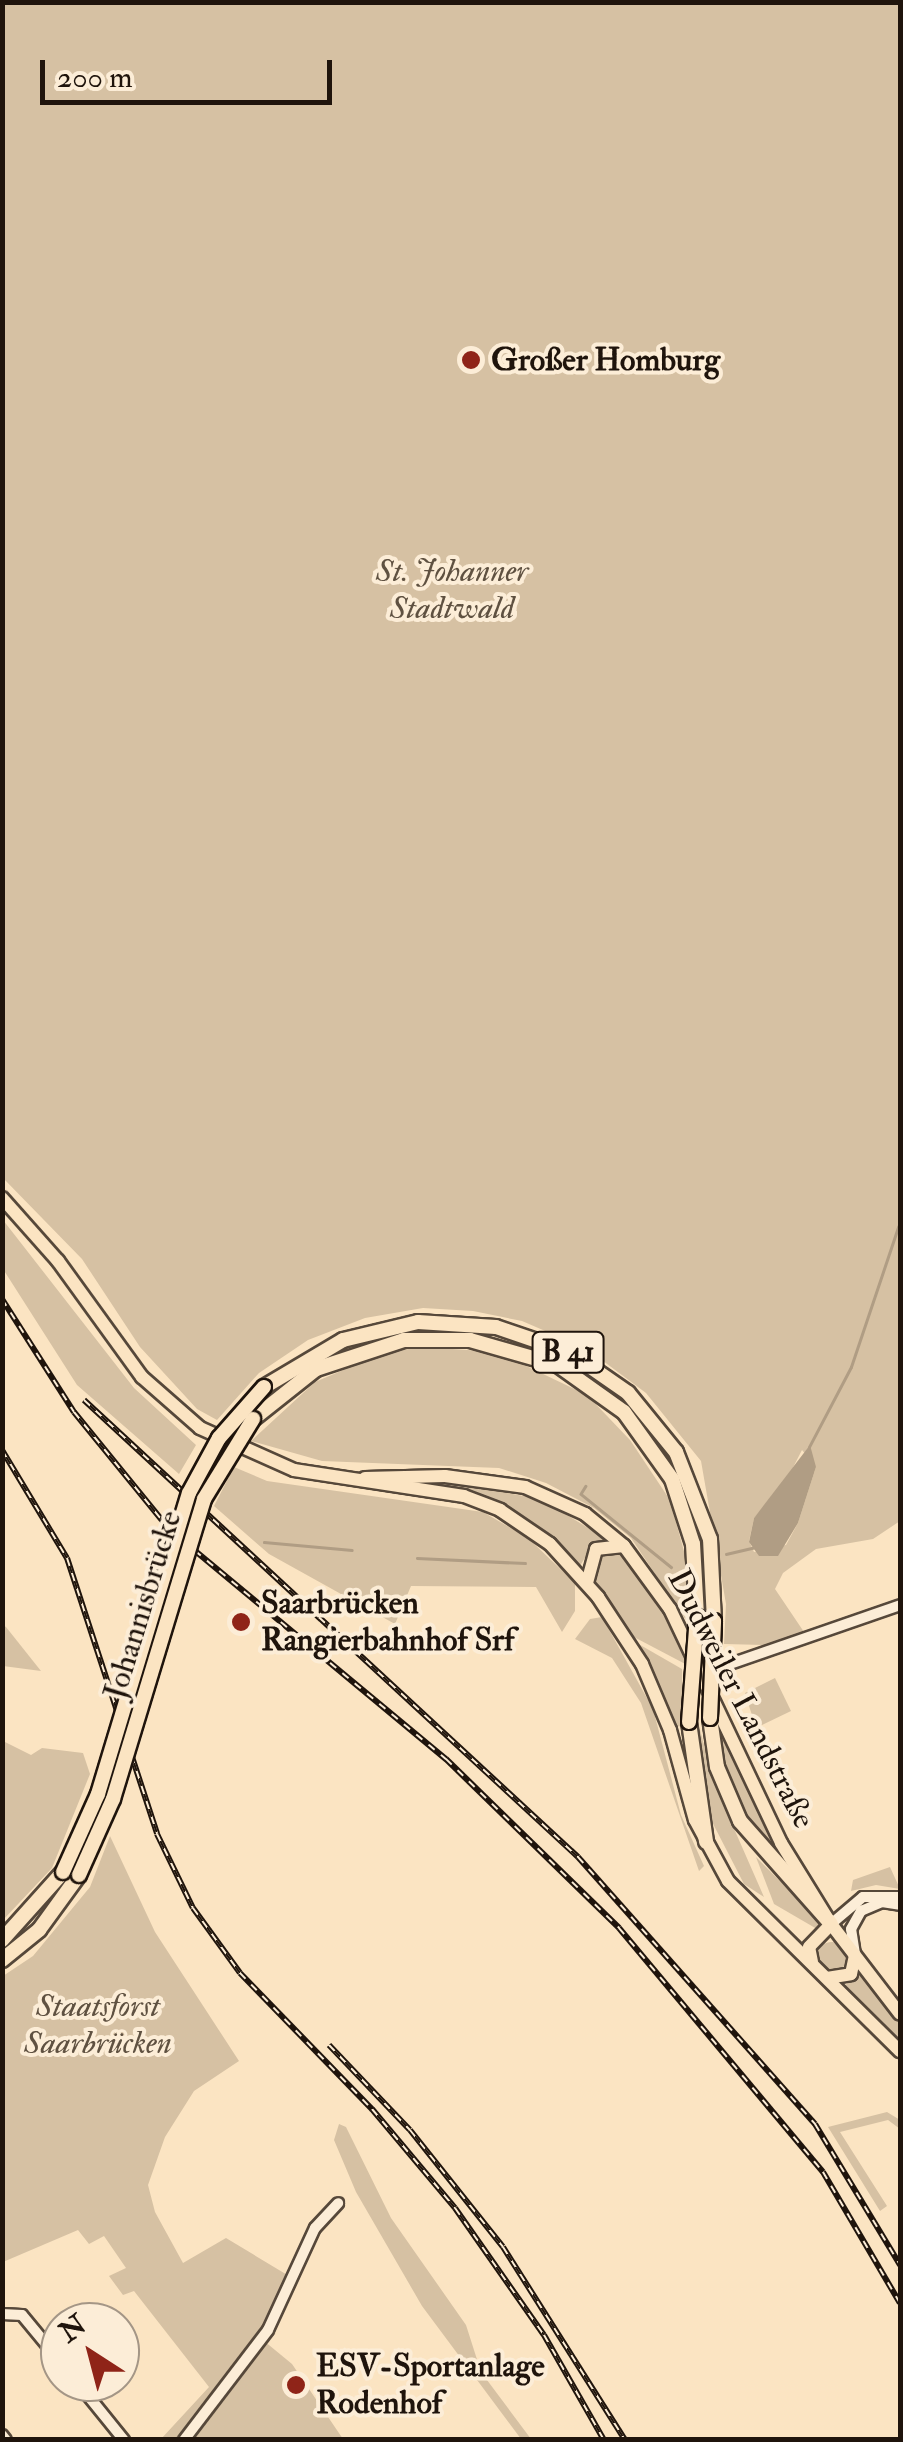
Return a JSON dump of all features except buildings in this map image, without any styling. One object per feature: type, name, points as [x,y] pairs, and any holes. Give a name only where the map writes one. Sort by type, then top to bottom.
[{"type":"highway","name":"Johannisbrücke","points":[[2,1940],[63,1872],[98,1794],[189,1493],[219,1438],[264,1387],[343,1340],[418,1322],[496,1326],[569,1352],[648,1414],[689,1476],[710,1539],[714,1621],[710,1718],[717,1767],[740,1821],[831,1924]]},
{"type":"highway","name":"Johannisbrücke","points":[[2,1960],[38,1930],[80,1876],[113,1799],[204,1499],[246,1427],[302,1378],[355,1352],[429,1338],[513,1349],[583,1379],[624,1412],[672,1479],[692,1544],[697,1616],[690,1722],[706,1842]]},
{"type":"main road","name":"Dudweiler Landstraße","points":[[2,1198],[58,1261],[142,1377],[179,1412],[258,1458],[464,1496],[500,1510],[550,1544],[587,1583],[651,1683],[706,1842],[742,1898],[900,2051]]},
{"type":"main road","name":"Dudweiler Landstraße","points":[[357,1479],[407,1475],[507,1483],[562,1502],[624,1546],[670,1609],[770,1824],[831,1924],[900,2014]]},
{"type":"main road","points":[[587,1583],[596,1549],[624,1546]]},
{"type":"main road","points":[[831,1924],[809,1948],[819,1972],[845,1980],[855,1968],[855,1955]]},
{"type":"street","points":[[701,1674],[900,1605]]},
{"type":"street","points":[[831,1924],[863,1897],[900,1897]]},
{"type":"street","points":[[855,1955],[852,1929],[861,1911],[882,1902],[900,1906]]},
{"type":"street","points":[[184,2440],[268,2330],[315,2228],[338,2203]]},
{"type":"street","points":[[2,2314],[22,2316],[40,2337]]},
{"type":"street","points":[[94,2402],[124,2440]]},
{"type":"green space","name":"St. Johanner Stadtwald","points":[[3,3],[900,3],[900,1521],[873,1539],[816,1549],[783,1573],[775,1589],[804,1632],[764,1645],[724,1644],[726,1604],[701,1461],[646,1393],[587,1349],[522,1321],[473,1311],[423,1308],[365,1318],[308,1340],[259,1373],[217,1420],[197,1409],[140,1347],[82,1259],[3,1178]],"holes":[[[802,1450],[816,1467],[798,1523],[786,1545],[754,1552],[749,1541],[754,1518],[785,1483]]]},
{"type":"green space","points":[[3,1220],[134,1388],[196,1445],[179,1474],[77,1385],[3,1269]]},
{"type":"green space","points":[[423,1347],[497,1352],[587,1395],[630,1440],[670,1500],[685,1555],[688,1623],[631,1538],[594,1508],[546,1483],[499,1468],[322,1461],[251,1441],[315,1382],[386,1352]]},
{"type":"green space","points":[[234,1467],[267,1481],[483,1512],[528,1538],[575,1583],[575,1611],[562,1632],[536,1587],[411,1586],[395,1624],[269,1554],[214,1506]]},
{"type":"green space","points":[[444,1482],[541,1499],[606,1539],[592,1546],[580,1566],[520,1514],[423,1483]]},
{"type":"green space","points":[[620,1553],[657,1601],[691,1667],[632,1636],[594,1582],[601,1554]]},
{"type":"green space","points":[[602,1617],[653,1709],[681,1815],[704,1866],[699,1871],[641,1703],[612,1658],[575,1639],[590,1619]]},
{"type":"green space","points":[[3,1625],[6,1627],[41,1671],[3,1666]]},
{"type":"green space","points":[[635,1642],[682,1669],[682,1726],[674,1727]]},
{"type":"green space","points":[[775,1678],[791,1711],[756,1728],[745,1693]]},
{"type":"green space","points":[[698,1722],[714,1783],[764,1897],[744,1884],[708,1814]]},
{"type":"green space","points":[[719,1724],[789,1869],[743,1812],[723,1763]]},
{"type":"green space","name":"Staatsforst Saarbrücken","points":[[3,1741],[31,1755],[42,1748],[83,1753],[90,1774],[52,1868],[3,1920]]},
{"type":"green space","points":[[110,1836],[155,1932],[239,2061],[194,2091],[165,2137],[148,2185],[155,2212],[183,2263],[226,2238],[289,2276],[258,2336],[292,2364],[343,2439],[161,2439],[209,2387],[134,2291],[123,2295],[109,2276],[126,2268],[104,2236],[89,2244],[78,2230],[3,2262],[3,1976],[33,1956],[90,1887]]},
{"type":"green space","points":[[756,1857],[822,1924],[817,1929],[774,1904]]},
{"type":"green space","points":[[890,1867],[900,1889],[876,1885],[851,1891],[853,1880]]},
{"type":"green space","points":[[832,1942],[843,1946],[847,1957],[843,1968],[832,1972],[821,1968],[817,1957],[821,1946]]},
{"type":"green space","points":[[860,1969],[900,2023],[900,2042],[843,1988]]},
{"type":"green space","points":[[887,2112],[900,2120],[900,2129],[888,2120],[840,2132],[887,2206],[880,2211],[828,2127]]},
{"type":"green space","points":[[339,2124],[346,2127],[391,2218],[466,2325],[481,2372],[531,2439],[521,2439],[422,2306],[356,2192],[334,2140]]},
{"type":"shaded area","points":[[810,1445],[816,1467],[798,1523],[778,1556],[759,1556],[749,1542],[754,1518]]},
{"type":"waterway","points":[[809,1447],[851,1367],[898,1227]]},
{"type":"waterway","points":[[586,1486],[581,1494],[671,1567]]},
{"type":"waterway","points":[[264,1542],[352,1550]]},
{"type":"waterway","points":[[726,1554],[753,1548]]},
{"type":"waterway","points":[[417,1558],[525,1563]]},
{"type":"railway","points":[[2,1299],[74,1412],[170,1530],[446,1759],[619,1928],[823,2172],[900,2303]]},
{"type":"railway","points":[[84,1400],[578,1857],[815,2124],[900,2265]]},
{"type":"railway","points":[[2,1450],[67,1558],[157,1834],[193,1908],[240,1973],[372,2109],[455,2208],[544,2335],[604,2440]]},
{"type":"railway","points":[[329,2045],[410,2130],[503,2247],[625,2440]]},
{"type":"place","name":"Großer Homburg","points":[[471,360]]},
{"type":"place","name":"Saarbrücken Rangierbahnhof Srf","points":[[241,1622]]},
{"type":"place","name":"ESV-Sportanlage Rodenhof","points":[[296,2385]]}]
